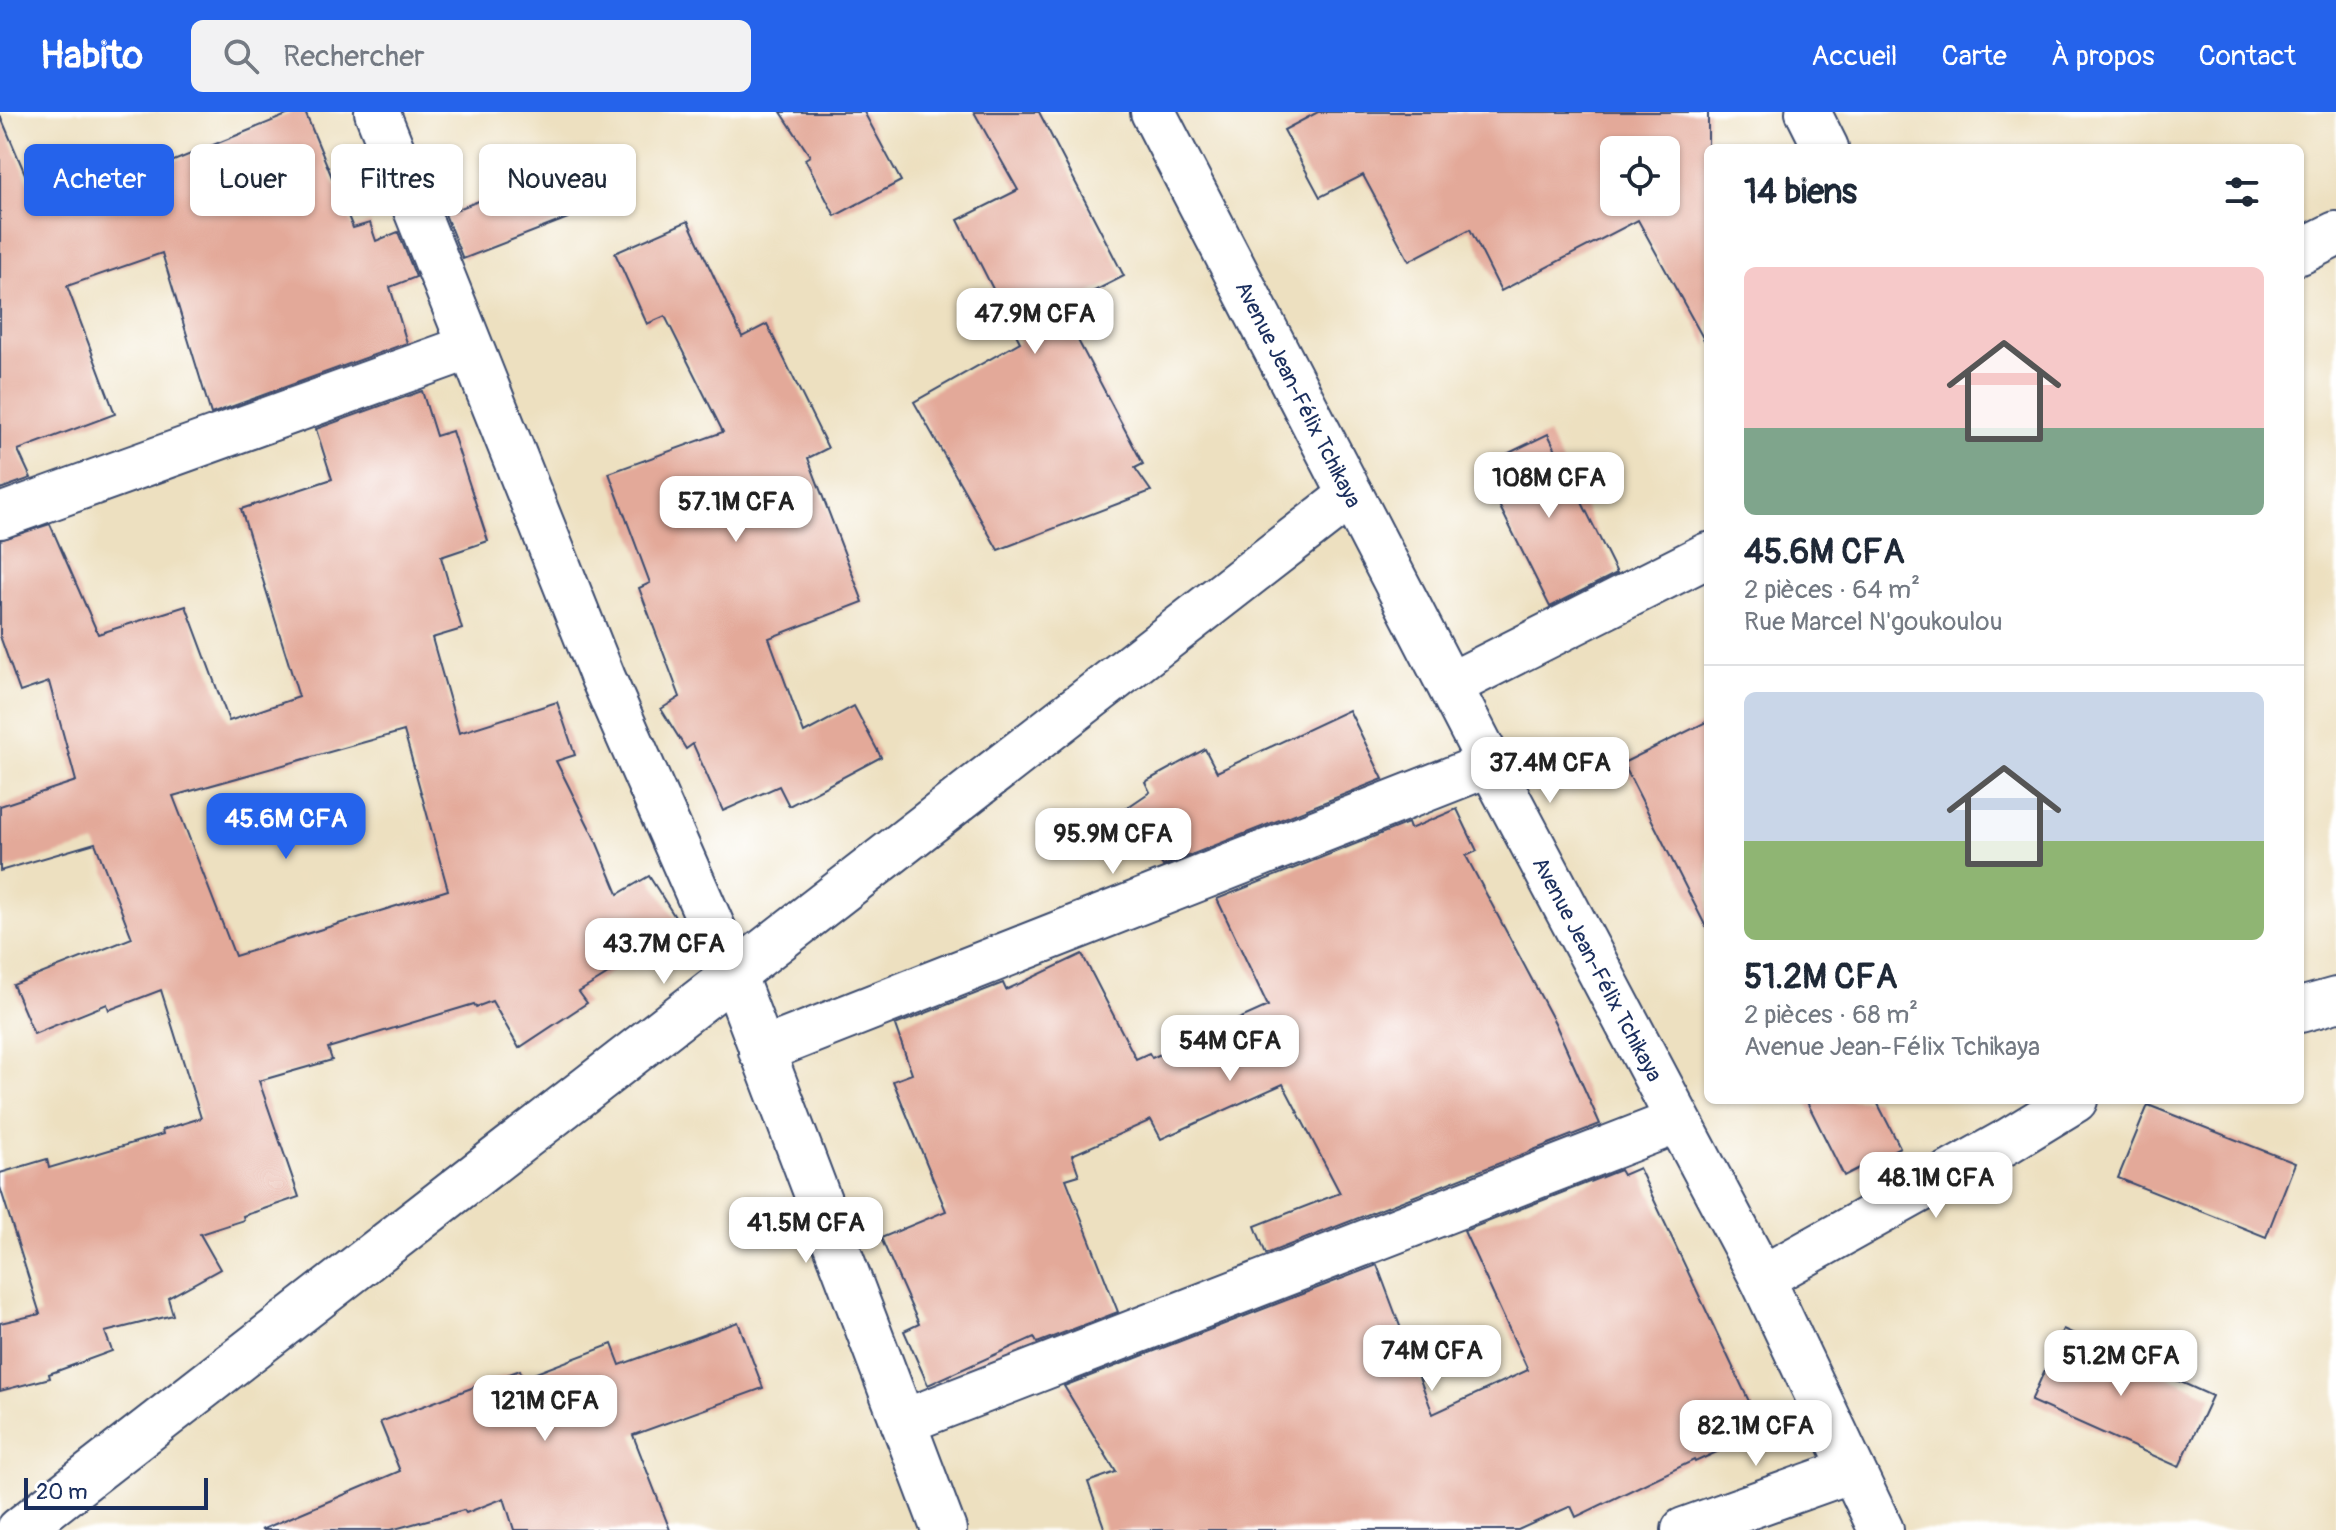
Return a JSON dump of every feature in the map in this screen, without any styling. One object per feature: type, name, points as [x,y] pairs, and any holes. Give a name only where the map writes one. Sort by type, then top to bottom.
[{"type":"street","points":[[377,112],[603,678],[734,976],[944,1530]]},
{"type":"street","name":"Avenue Jean-Félix Tchikaya","points":[[1153,112],[1490,764],[1762,1278],[1881,1530]]},
{"type":"street","points":[[1808,112],[1824,144]]},
{"type":"street","points":[[2304,250],[2336,234]]},
{"type":"street","points":[[0,516],[470,347]]},
{"type":"street","points":[[19,1530],[1351,495]]},
{"type":"street","points":[[1450,685],[1704,557]]},
{"type":"street","points":[[761,1051],[1490,764]]},
{"type":"street","points":[[2304,1009],[2336,1000]]},
{"type":"street","points":[[1762,1278],[2068,1104]]},
{"type":"street","points":[[903,1422],[1678,1121]]},
{"type":"street","points":[[1684,1530],[1852,1470]]},
{"type":"building","points":[[294,112],[305,112],[331,175],[331,216],[348,216],[353,228],[370,223],[376,241],[398,232],[416,277],[390,287],[407,343],[211,414],[162,253],[67,286],[115,414],[18,450],[31,478],[0,489],[0,115],[24,171],[24,216],[174,216],[174,161],[190,154],[190,216],[315,216],[315,144],[215,144]]},
{"type":"building","points":[[781,112],[864,112],[901,181],[835,216],[805,159],[810,156]]},
{"type":"building","points":[[974,112],[1039,112],[1124,276],[1061,308],[1143,464],[1135,468],[1151,491],[998,550],[914,402],[1020,342],[958,220],[1018,190]]},
{"type":"building","points":[[1318,112],[1708,112],[1708,144],[1704,144],[1704,340],[1638,220],[1501,291],[1470,229],[1409,261],[1363,175],[1320,197],[1284,130]]},
{"type":"building","points":[[479,201],[479,216],[568,218],[463,259],[446,216],[463,216],[463,207]]},
{"type":"building","points":[[688,221],[742,337],[767,324],[828,448],[808,458],[863,602],[769,638],[804,733],[854,706],[881,757],[789,806],[779,786],[723,811],[693,744],[686,749],[661,709],[680,697],[639,588],[650,583],[609,473],[723,432],[665,316],[647,324],[615,253]]},
{"type":"building","points":[[422,391],[436,436],[452,431],[488,541],[441,557],[462,629],[432,638],[459,733],[557,702],[575,755],[556,761],[596,841],[618,894],[649,876],[682,928],[579,992],[587,1003],[519,1048],[492,1001],[328,1048],[332,1060],[259,1081],[299,1197],[200,1234],[220,1269],[168,1298],[173,1315],[105,1332],[112,1351],[49,1374],[50,1378],[0,1391],[0,1323],[40,1314],[0,1187],[0,1173],[47,1159],[49,1168],[163,1134],[162,1130],[201,1118],[161,990],[109,1010],[107,1004],[34,1034],[13,985],[132,938],[95,843],[0,871],[0,806],[76,781],[49,682],[20,692],[0,636],[0,540],[50,524],[98,634],[186,606],[229,721],[299,697],[241,509],[332,479],[316,429]],"holes":[[[404,731],[448,890],[235,956],[173,796]]]},
{"type":"building","points":[[1548,434],[1617,573],[1550,607],[1480,467]]},
{"type":"building","points":[[1349,710],[1383,779],[1163,866],[1125,809],[1150,792],[1145,782],[1205,749],[1217,772]]},
{"type":"building","points":[[1704,723],[1704,923],[1623,763]]},
{"type":"building","points":[[1457,809],[1477,851],[1466,856],[1555,1023],[1600,1124],[1266,1254],[1255,1226],[1340,1193],[1283,1084],[1161,1139],[1151,1120],[1072,1155],[1079,1175],[1066,1179],[1118,1312],[1037,1343],[1034,1337],[928,1385],[904,1331],[919,1324],[881,1238],[946,1211],[893,1081],[912,1074],[895,1025],[1003,983],[1006,990],[1082,954],[1136,1059],[1149,1053],[1152,1058],[1268,1006],[1217,899],[1408,823],[1410,829]]},
{"type":"building","points":[[1808,1104],[1878,1104],[1900,1147],[1844,1176]]},
{"type":"building","points":[[2148,1105],[2295,1163],[2266,1237],[2118,1178]]},
{"type":"building","points":[[1639,1168],[1763,1431],[1694,1460],[1576,1517],[1571,1506],[1518,1530],[1105,1530],[1088,1482],[1116,1472],[1064,1386],[1377,1265],[1433,1414],[1528,1370],[1464,1231],[1620,1170],[1623,1175]]},
{"type":"building","points":[[738,1322],[763,1388],[633,1435],[670,1530],[514,1530],[504,1498],[466,1513],[464,1510],[391,1530],[261,1530],[400,1471],[380,1422],[520,1370],[523,1378],[612,1344],[620,1365]]},
{"type":"building","points":[[2063,1329],[2212,1396],[2179,1467],[2031,1401]]}]
